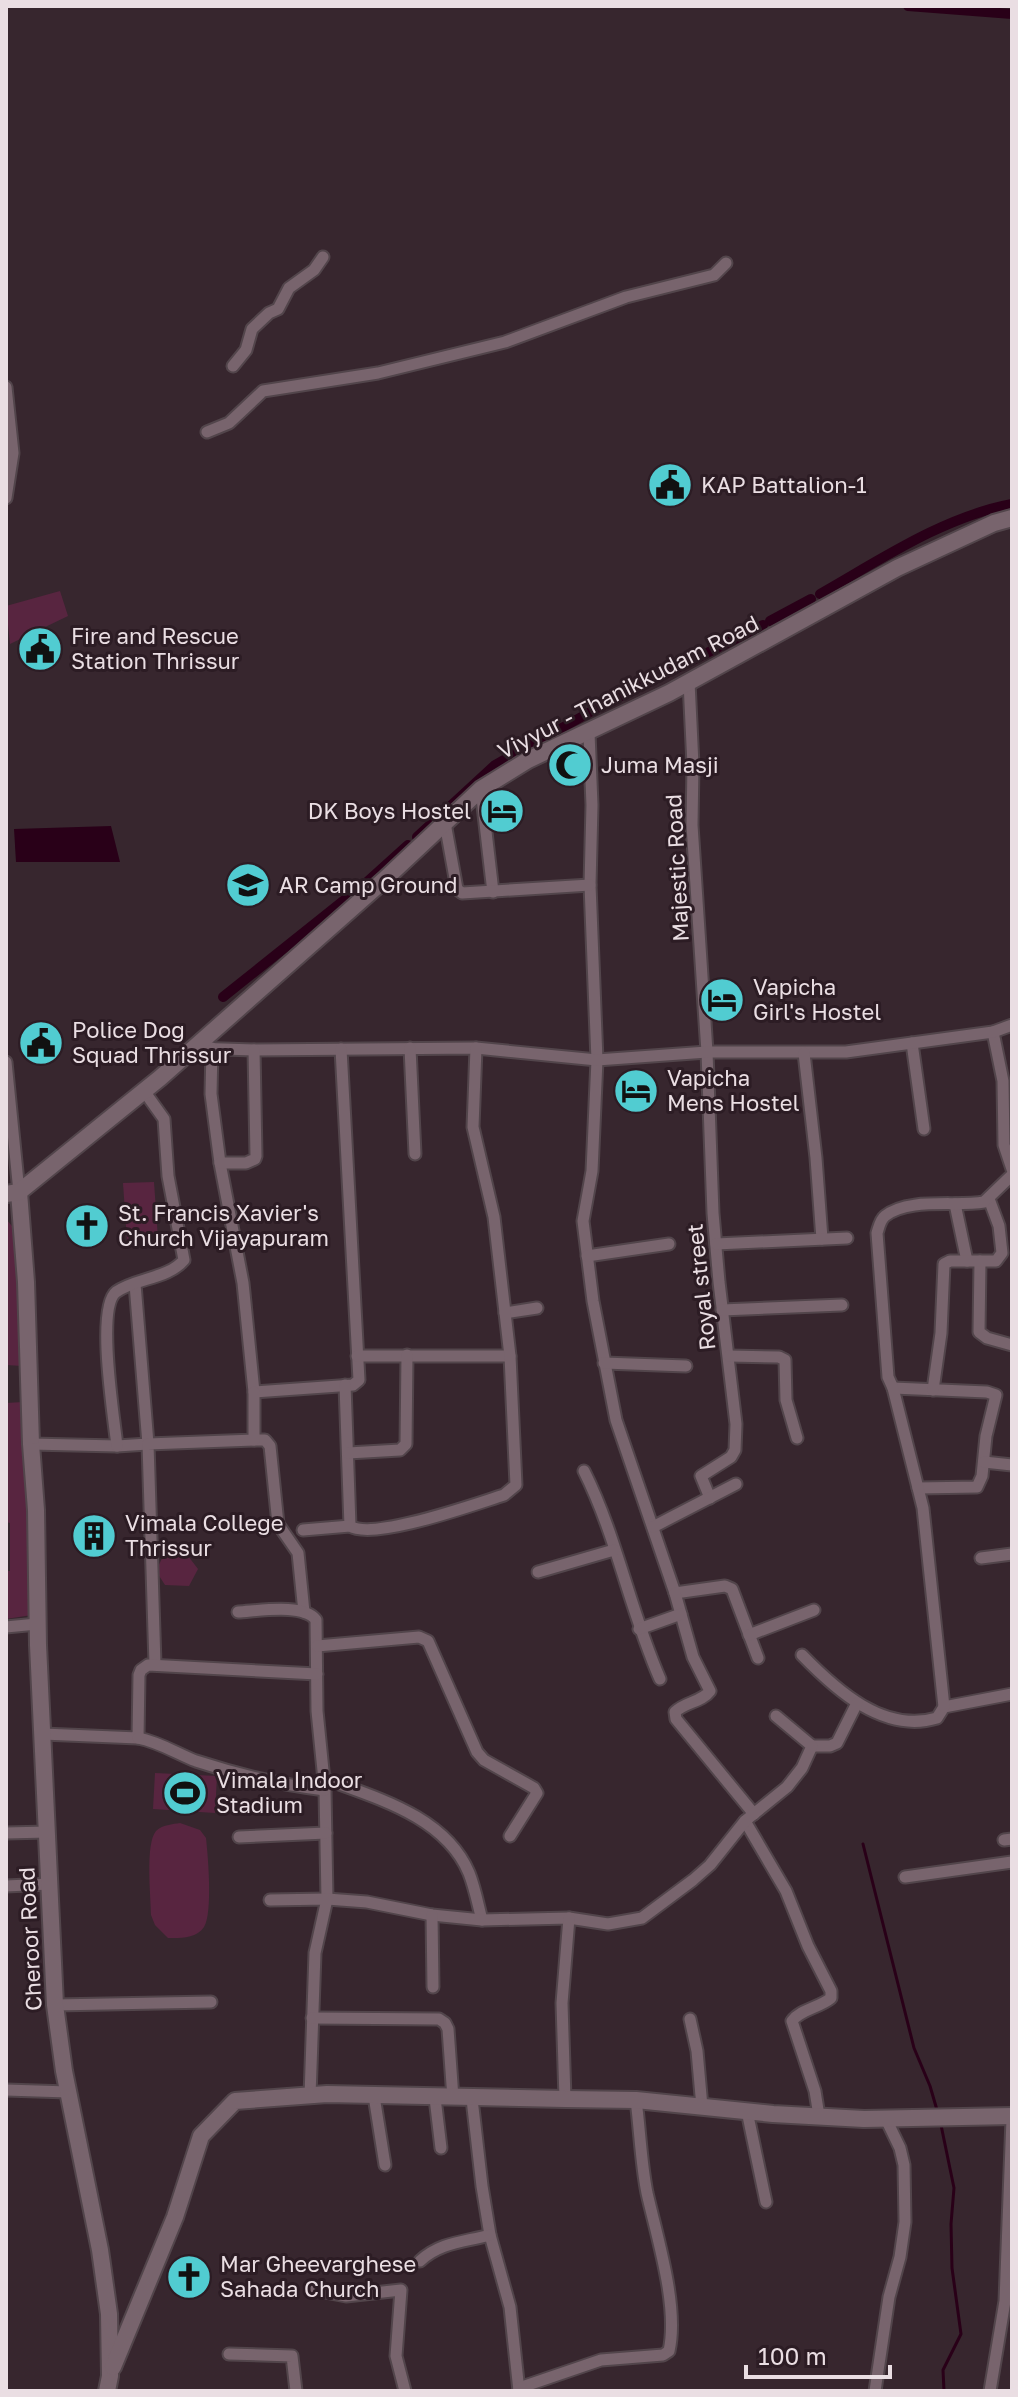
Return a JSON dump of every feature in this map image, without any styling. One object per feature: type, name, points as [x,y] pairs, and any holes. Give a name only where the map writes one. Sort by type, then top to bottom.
[{"type":"main road","name":"Viyyur - Thanikkudam Road","points":[[12,1193],[144,1091],[362,900],[481,789],[528,760],[689,682],[897,568],[994,523],[1012,518]]},
{"type":"main road","name":"Cheroor Road","points":[[12,1193],[26,1282],[36,1510],[37,1624],[55,2005],[109,2314],[108,2384]]},
{"type":"main road","points":[[108,2384],[175,2217],[201,2136],[235,2101],[310,2096],[636,2100],[819,2116],[1012,2118]]},
{"type":"street","points":[[233,366],[241,359],[252,329],[278,309],[289,288],[314,270],[323,257]]},
{"type":"street","points":[[207,432],[229,423],[263,391],[378,373],[505,342],[626,297],[714,275],[726,263]]},
{"type":"street","points":[[6,387],[13,453],[6,498]]},
{"type":"street","name":"Majestic Road","points":[[689,682],[692,825],[707,1052]]},
{"type":"street","points":[[589,733],[592,805],[590,885],[597,1060],[592,1171],[583,1221],[604,1363],[616,1420],[675,1593],[693,1657],[710,1691],[702,1699],[678,1708],[676,1719],[749,1817],[831,1991],[831,1998],[823,2005],[797,2015],[792,2021],[815,2091],[819,2116]]},
{"type":"street","points":[[481,789],[493,892]]},
{"type":"street","points":[[445,823],[459,892],[590,885]]},
{"type":"street","points":[[193,1048],[476,1048],[597,1060],[707,1052],[846,1052],[993,1032],[1012,1025]]},
{"type":"street","points":[[802,1655],[826,1680],[857,1703],[885,1717],[923,1722],[937,1718],[944,1707],[927,1533],[888,1377],[877,1233],[881,1220],[893,1212],[919,1205],[976,1203],[989,1199],[1012,1172],[1004,1145],[1008,1121],[1008,1080],[993,1032]]},
{"type":"street","points":[[912,1043],[924,1129]]},
{"type":"street","points":[[212,1048],[211,1094],[220,1163],[243,1283],[254,1392],[254,1440]]},
{"type":"street","points":[[410,1048],[415,1154]]},
{"type":"street","points":[[303,1530],[350,1526],[356,1530],[370,1530],[399,1526],[504,1495],[516,1485],[510,1356],[494,1217],[473,1127],[476,1048]]},
{"type":"street","points":[[254,1392],[353,1385],[359,1380],[341,1049]]},
{"type":"street","points":[[220,1163],[246,1163],[256,1156],[254,1050]]},
{"type":"street","name":"Royal street","points":[[707,1052],[716,1244],[736,1424],[735,1450],[731,1457],[701,1476],[710,1498]]},
{"type":"street","points":[[804,1053],[822,1239]]},
{"type":"street","points":[[6,1062],[12,1193]]},
{"type":"street","points":[[117,1446],[105,1319],[114,1294],[180,1265],[184,1260],[168,1176],[164,1119],[144,1091]]},
{"type":"street","points":[[933,1390],[941,1333],[943,1267],[950,1261],[996,1261],[1007,1253],[989,1199]]},
{"type":"street","points":[[955,1204],[974,1261],[979,1332],[987,1338],[1012,1345]]},
{"type":"street","points":[[716,1244],[847,1238]]},
{"type":"street","points":[[587,1256],[669,1244]]},
{"type":"street","points":[[135,1284],[148,1444],[155,1664]]},
{"type":"street","points":[[722,1310],[842,1305]]},
{"type":"street","points":[[505,1313],[537,1308]]},
{"type":"street","points":[[348,1453],[400,1450],[406,1444],[407,1355]]},
{"type":"street","points":[[357,1356],[510,1356]]},
{"type":"street","points":[[729,1356],[779,1357],[785,1360],[786,1400],[797,1438]]},
{"type":"street","points":[[604,1363],[686,1366]]},
{"type":"street","points":[[345,1385],[350,1526]]},
{"type":"street","points":[[893,1388],[996,1395],[980,1482],[974,1488],[918,1488]]},
{"type":"street","points":[[31,1444],[117,1446],[265,1440],[270,1446],[278,1524],[298,1553],[304,1612]]},
{"type":"street","points":[[984,1462],[1012,1465]]},
{"type":"street","points":[[584,1471],[600,1502],[639,1629],[660,1679]]},
{"type":"street","points":[[653,1527],[736,1484]]},
{"type":"street","points":[[538,1572],[614,1550]]},
{"type":"street","points":[[981,1558],[1012,1554]]},
{"type":"street","points":[[675,1593],[725,1586],[732,1589],[758,1658]]},
{"type":"street","points":[[749,1635],[814,1610]]},
{"type":"street","points":[[238,1612],[304,1612],[312,1614],[316,1620],[317,1711],[324,1784],[327,1899],[315,1953],[310,2096]]},
{"type":"street","points":[[639,1629],[681,1614]]},
{"type":"street","points":[[6,1627],[37,1624]]},
{"type":"street","points":[[317,1646],[419,1637],[428,1641],[477,1752],[484,1760],[534,1788],[537,1793],[510,1836]]},
{"type":"street","points":[[138,1738],[141,1670],[155,1664],[317,1674]]},
{"type":"street","points":[[944,1707],[1012,1694]]},
{"type":"street","points":[[776,1716],[812,1746],[830,1746],[837,1743],[857,1703]]},
{"type":"street","points":[[43,1734],[154,1741],[193,1759],[243,1776],[291,1786],[324,1784],[424,1821],[447,1840],[468,1871],[482,1920]]},
{"type":"street","points":[[270,1900],[367,1902],[432,1915],[482,1920],[569,1918],[608,1924],[642,1918],[710,1865],[749,1817],[787,1787],[802,1768],[812,1746]]},
{"type":"street","points":[[6,1833],[47,1832]]},
{"type":"street","points":[[239,1837],[326,1833]]},
{"type":"street","points":[[905,1877],[1012,1862]]},
{"type":"street","points":[[6,1886],[49,1884]]},
{"type":"street","points":[[432,1915],[433,1987]]},
{"type":"street","points":[[565,2099],[562,2003],[569,1918]]},
{"type":"street","points":[[55,2005],[211,2002]]},
{"type":"street","points":[[312,2018],[439,2019],[448,2029],[453,2098]]},
{"type":"street","points":[[690,2019],[699,2063],[702,2107]]},
{"type":"street","points":[[6,2090],[68,2092]]},
{"type":"street","points":[[374,2096],[385,2165]]},
{"type":"street","points":[[435,2098],[441,2148]]},
{"type":"street","points":[[472,2099],[490,2235],[510,2307],[519,2389],[583,2364],[663,2355],[669,2351],[672,2325],[660,2241],[647,2191],[636,2100]]},
{"type":"street","points":[[747,2111],[766,2202]]},
{"type":"street","points":[[990,2391],[1005,2301],[1012,2118]]},
{"type":"street","points":[[875,2391],[889,2297],[900,2257],[905,2222],[904,2165],[900,2148],[886,2119]]},
{"type":"street","points":[[420,2261],[445,2244],[490,2235]]},
{"type":"street","points":[[310,2289],[346,2296],[401,2290],[396,2356],[405,2391]]},
{"type":"street","points":[[229,2354],[292,2356],[295,2361],[296,2391]]},
{"type":"shaded area","points":[[60,591],[68,616],[10,644],[6,606]]},
{"type":"shaded area","points":[[111,826],[120,862],[16,862],[14,829]]},
{"type":"shaded area","points":[[154,1182],[158,1239],[127,1241],[123,1183]]},
{"type":"shaded area","points":[[6,1219],[17,1232],[22,1366],[6,1365]]},
{"type":"shaded area","points":[[23,1402],[32,1615],[6,1619],[10,1523],[6,1522],[6,1403]]},
{"type":"shaded area","points":[[185,1552],[198,1569],[189,1586],[165,1585],[156,1571],[164,1554]]},
{"type":"shaded area","name":"Vimala Indoor Stadium","points":[[155,1773],[217,1776],[215,1813],[153,1809]]},
{"type":"shaded area","points":[[180,1823],[200,1830],[206,1838],[209,1884],[207,1920],[197,1934],[168,1938],[155,1925],[151,1915],[151,1847],[158,1829]]},
{"type":"waterway","points":[[908,6],[1012,14]]},
{"type":"waterway","points":[[820,594],[937,529],[986,510],[1012,504]]},
{"type":"waterway","points":[[770,621],[811,599]]},
{"type":"waterway","points":[[528,747],[599,707],[763,625]]},
{"type":"waterway","points":[[417,837],[495,765],[518,752]]},
{"type":"waterway","points":[[223,997],[367,882],[408,845]]},
{"type":"waterway","points":[[863,1844],[914,2048],[937,2110]]},
{"type":"waterway","points":[[941,2125],[954,2188],[952,2268],[961,2334],[943,2370],[944,2391]]},
{"type":"place","name":"KAP Battalion-1","points":[[670,485]]},
{"type":"place","name":"Fire and Rescue Station Thrissur","points":[[40,649]]},
{"type":"place","name":"Juma Masji","points":[[570,765]]},
{"type":"place","name":"DK Boys Hostel","points":[[502,811]]},
{"type":"place","name":"AR Camp Ground","points":[[248,885]]},
{"type":"place","name":"Vapicha Girl's Hostel","points":[[722,1000]]},
{"type":"place","name":"Police Dog Squad Thrissur","points":[[41,1043]]},
{"type":"place","name":"Vapicha Mens Hostel","points":[[636,1091]]},
{"type":"place","name":"St. Francis Xavier's Church Vijayapuram","points":[[87,1226]]},
{"type":"place","name":"Vimala College Thrissur","points":[[94,1536]]},
{"type":"place","name":"Vimala Indoor Stadium","points":[[185,1793]]},
{"type":"place","name":"Mar Gheevarghese Sahada Church","points":[[189,2277]]}]
